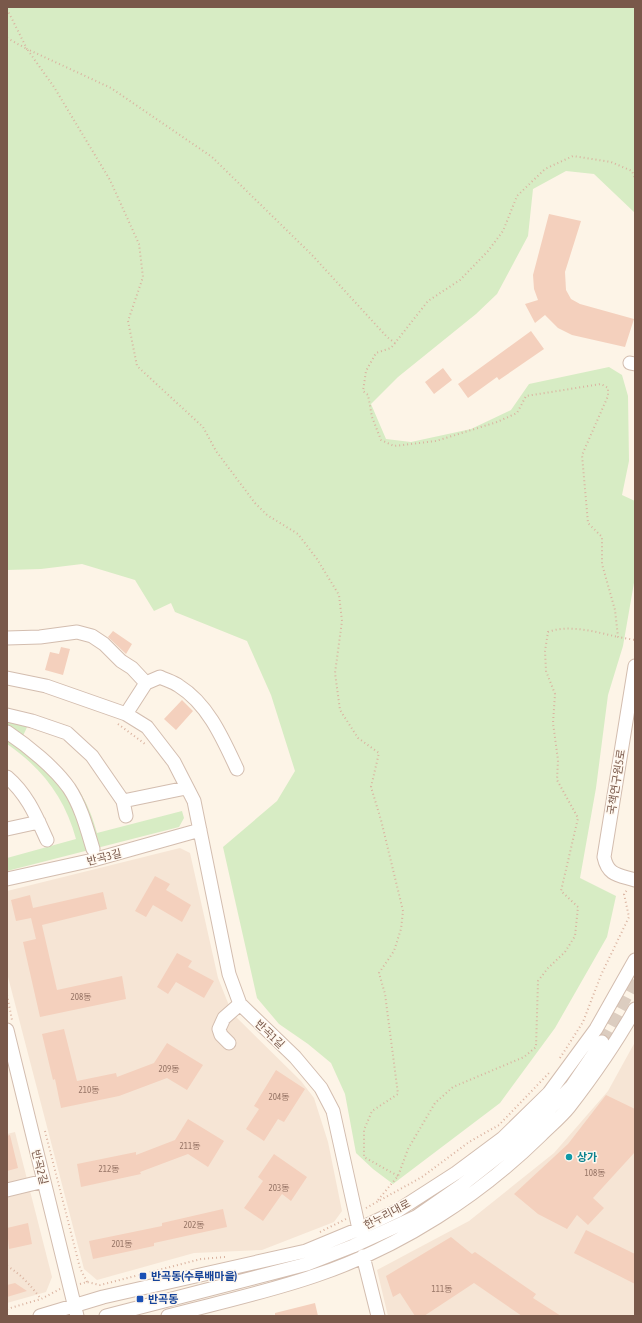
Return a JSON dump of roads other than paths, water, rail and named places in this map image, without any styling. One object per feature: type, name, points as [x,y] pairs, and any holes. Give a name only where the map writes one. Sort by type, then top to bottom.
[{"type":"street","points":[[7,638],[40,638],[77,632],[92,636],[104,644],[121,661],[132,668],[146,683]]},
{"type":"street","name":"국책연구원5로","points":[[634,880],[612,872],[606,867],[604,857],[635,666]]},
{"type":"street","points":[[126,714],[146,683],[160,677],[178,685],[190,694],[203,708],[221,736],[237,769]]},
{"type":"street","name":"반곡1길","points":[[7,678],[46,686],[126,714],[147,728],[166,750],[194,801],[229,974],[240,1004],[295,1057],[321,1088],[333,1111],[357,1213],[359,1229]]},
{"type":"street","points":[[7,716],[32,721],[67,733],[92,756],[123,801],[126,816]]},
{"type":"street","points":[[7,732],[40,757],[69,789],[86,822],[93,849]]},
{"type":"street","points":[[7,777],[18,786],[40,822],[47,840]]},
{"type":"street","points":[[123,801],[186,788]]},
{"type":"street","points":[[7,829],[40,822]]},
{"type":"street","name":"반곡3길","points":[[7,880],[93,860],[200,830]]},
{"type":"street","name":"한누리대로","points":[[40,1316],[76,1311],[306,1251],[397,1211],[456,1173],[504,1138],[549,1093],[596,1029],[635,960]]},
{"type":"street","points":[[229,1043],[221,1035],[219,1029],[224,1018],[240,1004]]},
{"type":"street","points":[[168,1316],[317,1275],[363,1256],[413,1231],[473,1194],[520,1155],[568,1108],[617,1041],[635,1009]]},
{"type":"street","name":"반곡2길","points":[[7,1030],[76,1311]]},
{"type":"street","points":[[106,1316],[307,1264],[359,1244],[416,1217],[462,1185],[520,1139],[572,1086],[602,1042]]},
{"type":"street","points":[[7,1190],[44,1181]]},
{"type":"street","points":[[363,1256],[378,1316]]},
{"type":"tunnel","points":[[602,1042],[635,979]]},
{"type":"place","name":"상가","points":[[569,1157]]},
{"type":"place","name":"반곡동(수루배마을)","points":[[143,1276]]},
{"type":"place","name":"반곡동","points":[[140,1299]]}]
